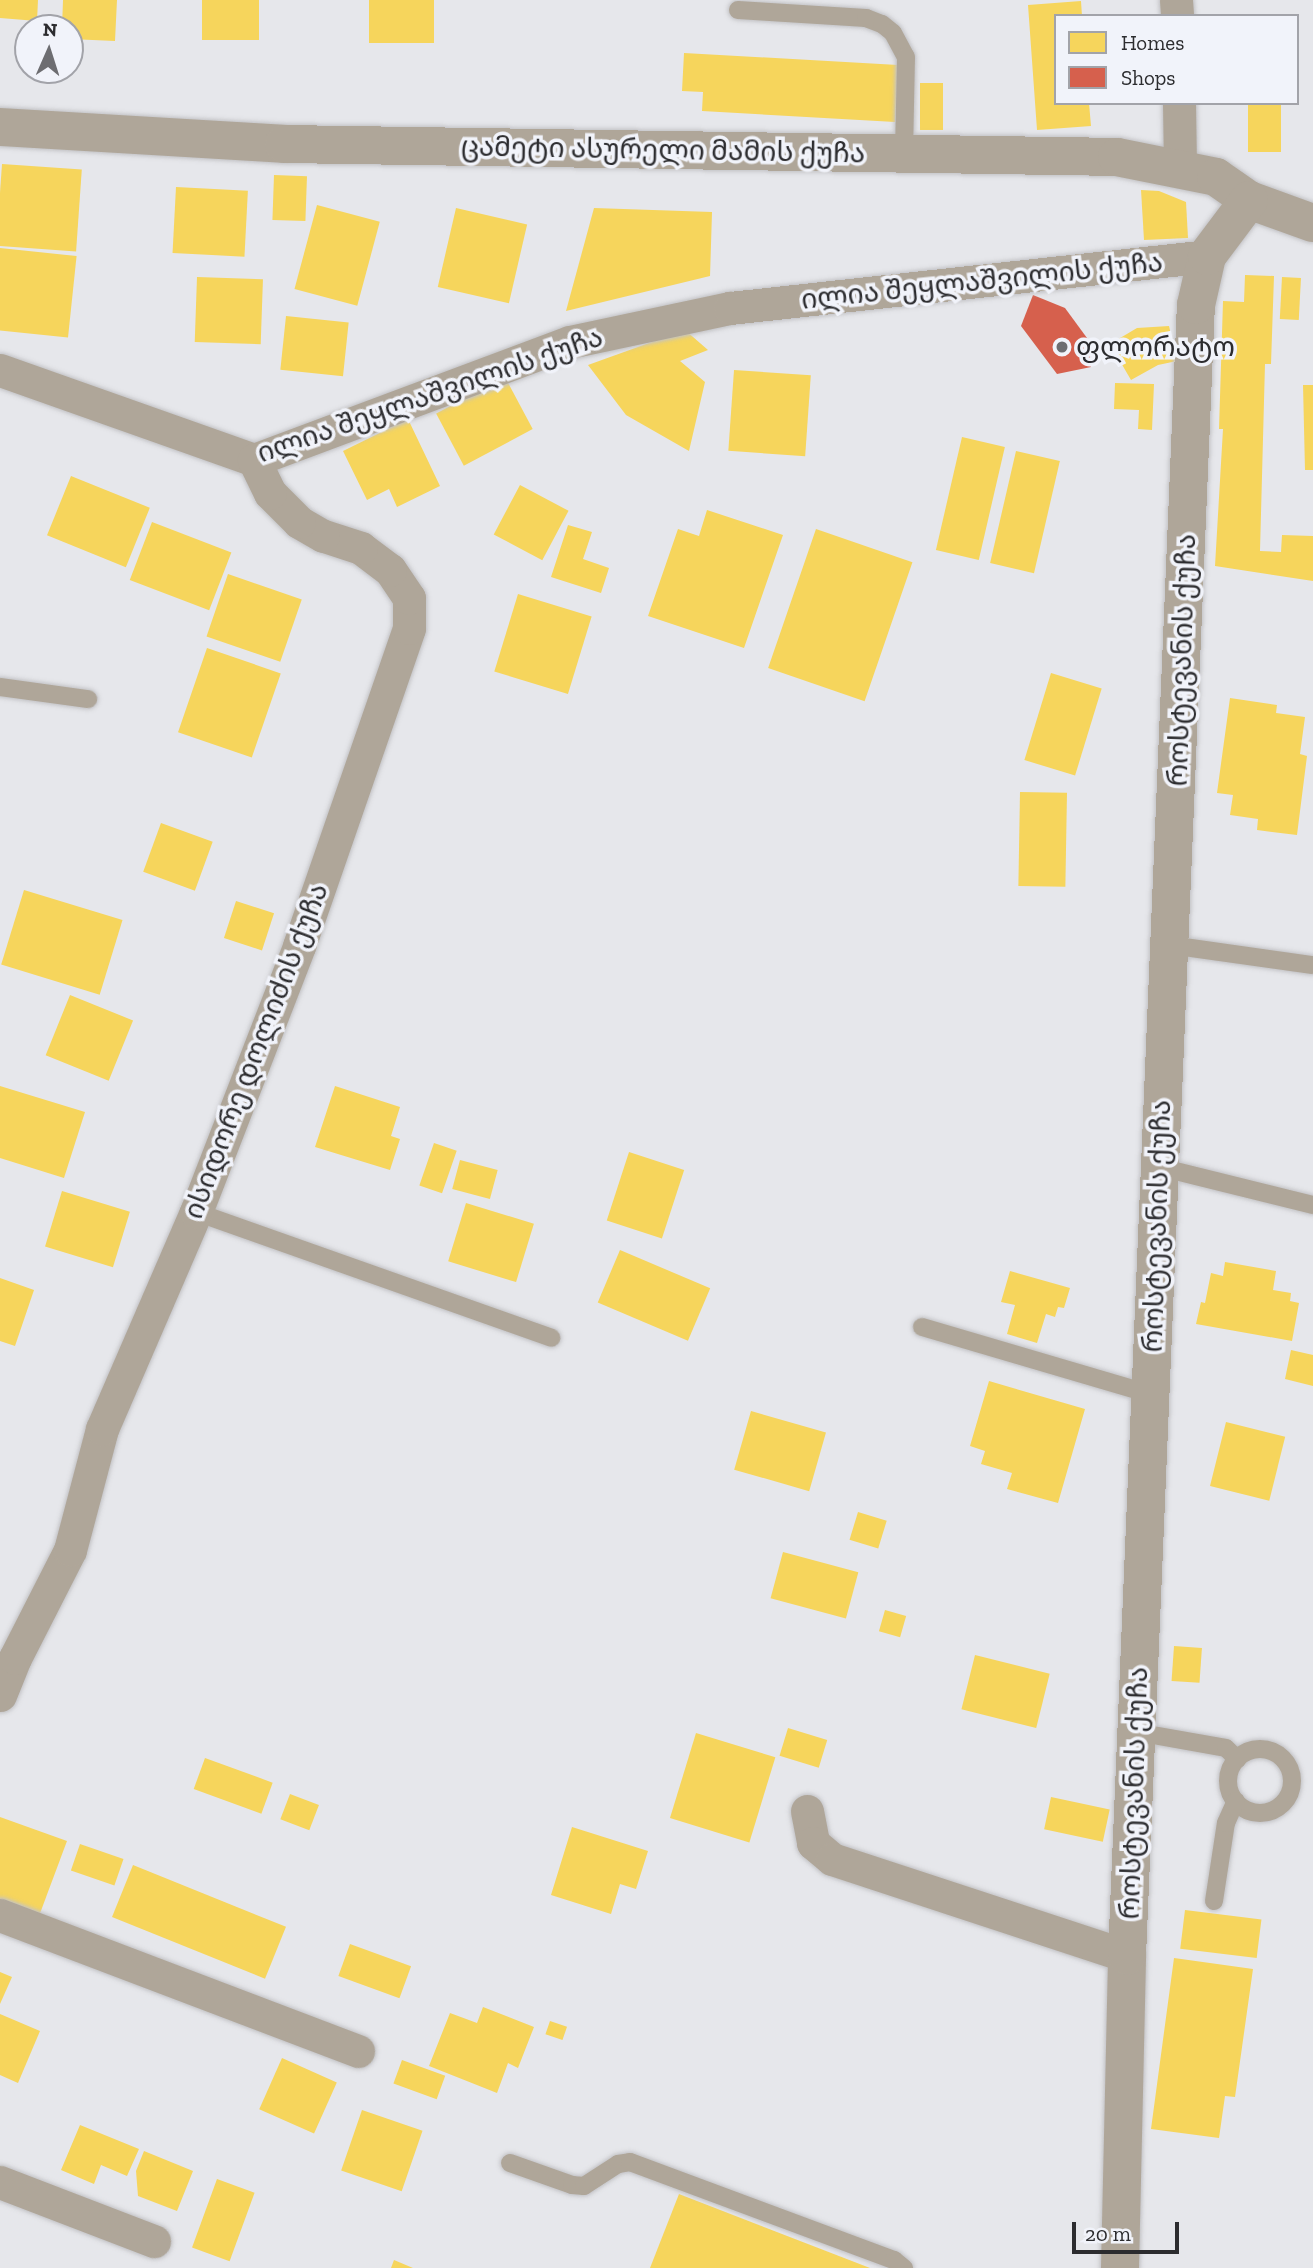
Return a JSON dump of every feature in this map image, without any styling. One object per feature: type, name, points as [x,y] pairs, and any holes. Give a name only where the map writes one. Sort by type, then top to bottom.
[{"type":"street","points":[[1179,105],[1180,168]]},
{"type":"street","name":"ცამეტი ასურელი მამის ქუჩა","points":[[0,127],[284,144],[1117,157],[1216,177],[1249,200],[1313,223]]},
{"type":"street","name":"როსტევანის ქუჩა","points":[[1120,2268],[1127,1956],[1196,306],[1207,256],[1249,200]]},
{"type":"street","name":"ილია შეყლაშვილის ქუჩა","points":[[0,370],[254,460],[570,342],[730,308],[1207,256]]},
{"type":"street","name":"ისიდორე დოლიძის ქუჩა","points":[[0,1695],[15,1658],[70,1550],[102,1429],[196,1212],[299,946],[409,628],[409,598],[390,570],[361,548],[323,536],[299,522],[270,493],[254,460]]},
{"type":"street","points":[[807,1811],[813,1843],[832,1859],[1127,1956]]},
{"type":"street","points":[[0,1915],[358,2051]]},
{"type":"street","points":[[0,2182],[154,2241]]},
{"type":"lane","points":[[738,10],[866,18],[882,24],[893,33],[906,57],[904,154]]},
{"type":"lane","points":[[0,687],[88,699]]},
{"type":"lane","points":[[1170,946],[1313,965]]},
{"type":"lane","points":[[1159,1167],[1313,1205]]},
{"type":"lane","points":[[196,1212],[551,1338]]},
{"type":"lane","points":[[922,1327],[1150,1394]]},
{"type":"lane","points":[[1136,1732],[1226,1748],[1237,1759]]},
{"type":"lane","points":[[1250,1751],[1271,1751],[1288,1765],[1292,1786],[1289,1796],[1273,1810],[1253,1812],[1236,1801],[1228,1782],[1237,1759],[1250,1751]]},
{"type":"lane","points":[[1214,1901],[1226,1823],[1236,1801]]},
{"type":"lane","points":[[510,2163],[572,2185],[584,2186],[618,2164],[630,2162],[894,2260],[904,2268]]},
{"type":"building: Homes","points":[[0,0],[38,0],[37,14],[14,14],[14,19],[0,18]]},
{"type":"building: Homes","points":[[63,0],[117,0],[115,41],[84,40],[84,14],[62,14]]},
{"type":"building: Homes","points":[[202,0],[259,0],[259,40],[202,40]]},
{"type":"building: Homes","points":[[369,0],[434,0],[434,43],[369,43]]},
{"type":"building: Homes","points":[[1081,1],[1082,14],[1054,14],[1054,105],[1089,105],[1091,126],[1037,130],[1028,5]]},
{"type":"building: Homes","points":[[684,53],[898,65],[895,122],[702,111],[703,92],[682,91]]},
{"type":"building: Homes","points":[[920,83],[943,83],[943,130],[920,130]]},
{"type":"building: Homes","points":[[1248,105],[1281,105],[1281,152],[1248,152]]},
{"type":"building: Homes","points":[[2,164],[82,170],[76,251],[0,246]]},
{"type":"building: Homes","points":[[274,175],[307,176],[305,221],[272,220]]},
{"type":"building: Homes","points":[[176,187],[248,191],[244,257],[173,253]]},
{"type":"building: Homes","points":[[1141,190],[1159,191],[1186,202],[1188,238],[1144,240]]},
{"type":"building: Homes","points":[[317,205],[380,222],[357,306],[294,289]]},
{"type":"building: Homes","points":[[456,208],[527,224],[509,303],[438,287]]},
{"type":"building: Homes","points":[[594,208],[712,212],[710,276],[566,311]]},
{"type":"building: Homes","points":[[0,248],[77,256],[68,338],[0,330]]},
{"type":"building: Homes","points":[[1245,275],[1274,276],[1271,364],[1265,364],[1260,551],[1281,552],[1282,535],[1313,536],[1313,581],[1215,566],[1223,429],[1219,429],[1223,301],[1244,302]]},
{"type":"building: Homes","points":[[197,277],[263,279],[261,344],[195,342]]},
{"type":"building: Homes","points":[[1282,277],[1301,278],[1299,320],[1280,319]]},
{"type":"building: Homes","points":[[286,316],[349,323],[343,376],[280,370]]},
{"type":"building: Homes","points":[[1169,326],[1177,361],[1158,365],[1131,380],[1110,344],[1137,328]]},
{"type":"building: Homes","points":[[685,330],[708,350],[680,361],[705,382],[689,451],[626,415],[588,365]]},
{"type":"building: Homes","points":[[734,370],[811,375],[805,456],[728,451]]},
{"type":"building: Homes","points":[[505,377],[533,429],[464,466],[436,414]]},
{"type":"building: Homes","points":[[1115,383],[1154,384],[1152,430],[1138,429],[1139,410],[1114,409]]},
{"type":"building: Homes","points":[[1303,385],[1313,385],[1313,470],[1305,470]]},
{"type":"building: Homes","points":[[408,419],[440,486],[397,507],[389,489],[367,500],[343,451]]},
{"type":"building: Homes","points":[[962,437],[1005,447],[979,560],[936,550]]},
{"type":"building: Homes","points":[[1016,451],[1060,461],[1034,573],[990,563]]},
{"type":"building: Homes","points":[[71,476],[150,508],[126,567],[47,535]]},
{"type":"building: Homes","points":[[520,485],[569,511],[542,560],[494,534]]},
{"type":"building: Homes","points":[[707,510],[783,535],[744,648],[648,616],[678,529],[699,536]]},
{"type":"building: Homes","points":[[152,522],[231,552],[209,610],[130,580]]},
{"type":"building: Homes","points":[[568,525],[592,532],[583,559],[609,568],[601,593],[551,577]]},
{"type":"building: Homes","points":[[816,529],[912,562],[865,701],[768,668]]},
{"type":"building: Homes","points":[[228,574],[302,599],[280,662],[207,636]]},
{"type":"building: Homes","points":[[518,594],[592,617],[568,694],[494,671]]},
{"type":"building: Homes","points":[[207,648],[281,673],[252,758],[178,732]]},
{"type":"building: Homes","points":[[1051,673],[1102,688],[1075,776],[1024,760]]},
{"type":"building: Homes","points":[[1230,698],[1277,705],[1276,713],[1305,717],[1300,754],[1307,756],[1297,835],[1257,830],[1258,819],[1230,815],[1233,795],[1217,793]]},
{"type":"building: Homes","points":[[1020,792],[1067,793],[1065,887],[1018,886]]},
{"type":"building: Homes","points":[[161,823],[213,842],[195,891],[143,872]]},
{"type":"building: Homes","points":[[24,890],[122,920],[100,995],[1,965]]},
{"type":"building: Homes","points":[[236,901],[274,913],[262,950],[224,938]]},
{"type":"building: Homes","points":[[70,995],[133,1020],[109,1081],[46,1055]]},
{"type":"building: Homes","points":[[0,1086],[85,1112],[64,1178],[0,1158]]},
{"type":"building: Homes","points":[[335,1086],[400,1107],[391,1136],[400,1139],[390,1170],[315,1147]]},
{"type":"building: Homes","points":[[434,1143],[457,1151],[442,1193],[419,1186]]},
{"type":"building: Homes","points":[[629,1152],[684,1170],[662,1238],[607,1220]]},
{"type":"building: Homes","points":[[460,1160],[498,1170],[490,1199],[452,1189]]},
{"type":"building: Homes","points":[[62,1191],[130,1212],[113,1267],[45,1246]]},
{"type":"building: Homes","points":[[466,1203],[534,1224],[516,1282],[448,1261]]},
{"type":"building: Homes","points":[[620,1250],[710,1288],[688,1341],[598,1302]]},
{"type":"building: Homes","points":[[1225,1262],[1276,1271],[1273,1290],[1291,1293],[1290,1301],[1299,1303],[1292,1341],[1196,1324],[1201,1302],[1205,1303],[1211,1273],[1223,1276]]},
{"type":"building: Homes","points":[[1010,1271],[1070,1288],[1064,1308],[1058,1307],[1055,1317],[1046,1314],[1037,1343],[1007,1334],[1015,1305],[1001,1302]]},
{"type":"building: Homes","points":[[0,1278],[34,1290],[15,1346],[0,1341]]},
{"type":"building: Homes","points":[[1291,1350],[1313,1355],[1313,1386],[1285,1379]]},
{"type":"building: Homes","points":[[989,1381],[1085,1409],[1058,1503],[1007,1489],[1012,1473],[981,1464],[985,1451],[970,1446]]},
{"type":"building: Homes","points":[[751,1411],[826,1432],[809,1491],[734,1470]]},
{"type":"building: Homes","points":[[1226,1422],[1285,1437],[1269,1501],[1210,1486]]},
{"type":"building: Homes","points":[[858,1512],[887,1521],[878,1549],[850,1540]]},
{"type":"building: Homes","points":[[783,1552],[858,1572],[846,1619],[771,1598]]},
{"type":"building: Homes","points":[[885,1610],[906,1616],[900,1637],[879,1631]]},
{"type":"building: Homes","points":[[1174,1646],[1202,1648],[1199,1683],[1172,1681]]},
{"type":"building: Homes","points":[[975,1655],[1050,1674],[1036,1728],[961,1709]]},
{"type":"building: Homes","points":[[788,1728],[827,1740],[819,1768],[780,1756]]},
{"type":"building: Homes","points":[[696,1733],[775,1757],[749,1842],[670,1818]]},
{"type":"building: Homes","points":[[205,1758],[273,1783],[261,1814],[194,1789]]},
{"type":"building: Homes","points":[[290,1794],[319,1805],[309,1830],[280,1819]]},
{"type":"building: Homes","points":[[1051,1797],[1110,1809],[1103,1842],[1044,1829]]},
{"type":"building: Homes","points":[[0,1817],[67,1841],[39,1916],[0,1901]]},
{"type":"building: Homes","points":[[572,1827],[648,1851],[636,1889],[620,1884],[611,1914],[551,1895]]},
{"type":"building: Homes","points":[[80,1844],[123,1859],[114,1885],[71,1870]]},
{"type":"building: Homes","points":[[133,1865],[286,1927],[265,1979],[112,1917]]},
{"type":"building: Homes","points":[[1185,1910],[1261,1919],[1257,1958],[1180,1949]]},
{"type":"building: Homes","points":[[350,1944],[411,1966],[399,1998],[338,1976]]},
{"type":"building: Homes","points":[[1174,1958],[1253,1969],[1235,2097],[1225,2096],[1219,2138],[1151,2129]]},
{"type":"building: Homes","points":[[0,1972],[12,1977],[0,2004]]},
{"type":"building: Homes","points":[[483,2007],[534,2027],[518,2068],[508,2063],[497,2093],[429,2066],[450,2013],[477,2023]]},
{"type":"building: Homes","points":[[0,2014],[40,2031],[18,2083],[0,2075]]},
{"type":"building: Homes","points":[[550,2021],[567,2027],[562,2040],[545,2034]]},
{"type":"building: Homes","points":[[282,2058],[337,2082],[314,2134],[259,2109]]},
{"type":"building: Homes","points":[[402,2060],[445,2076],[437,2099],[393,2083]]},
{"type":"building: Homes","points":[[362,2110],[423,2131],[402,2191],[341,2171]]},
{"type":"building: Homes","points":[[80,2125],[139,2149],[127,2176],[101,2165],[94,2184],[61,2170]]},
{"type":"building: Homes","points":[[144,2151],[193,2171],[177,2211],[138,2196],[136,2171]]},
{"type":"building: Homes","points":[[217,2179],[255,2193],[230,2261],[192,2248]]},
{"type":"building: Homes","points":[[679,2194],[870,2268],[650,2268]]},
{"type":"building: Homes","points":[[394,2260],[413,2268],[391,2268]]},
{"type":"building: Shops","points":[[1033,295],[1065,308],[1087,338],[1091,367],[1057,374],[1021,326]]},
{"type":"place","name":"ფლორატო","points":[[1062,347]]}]
